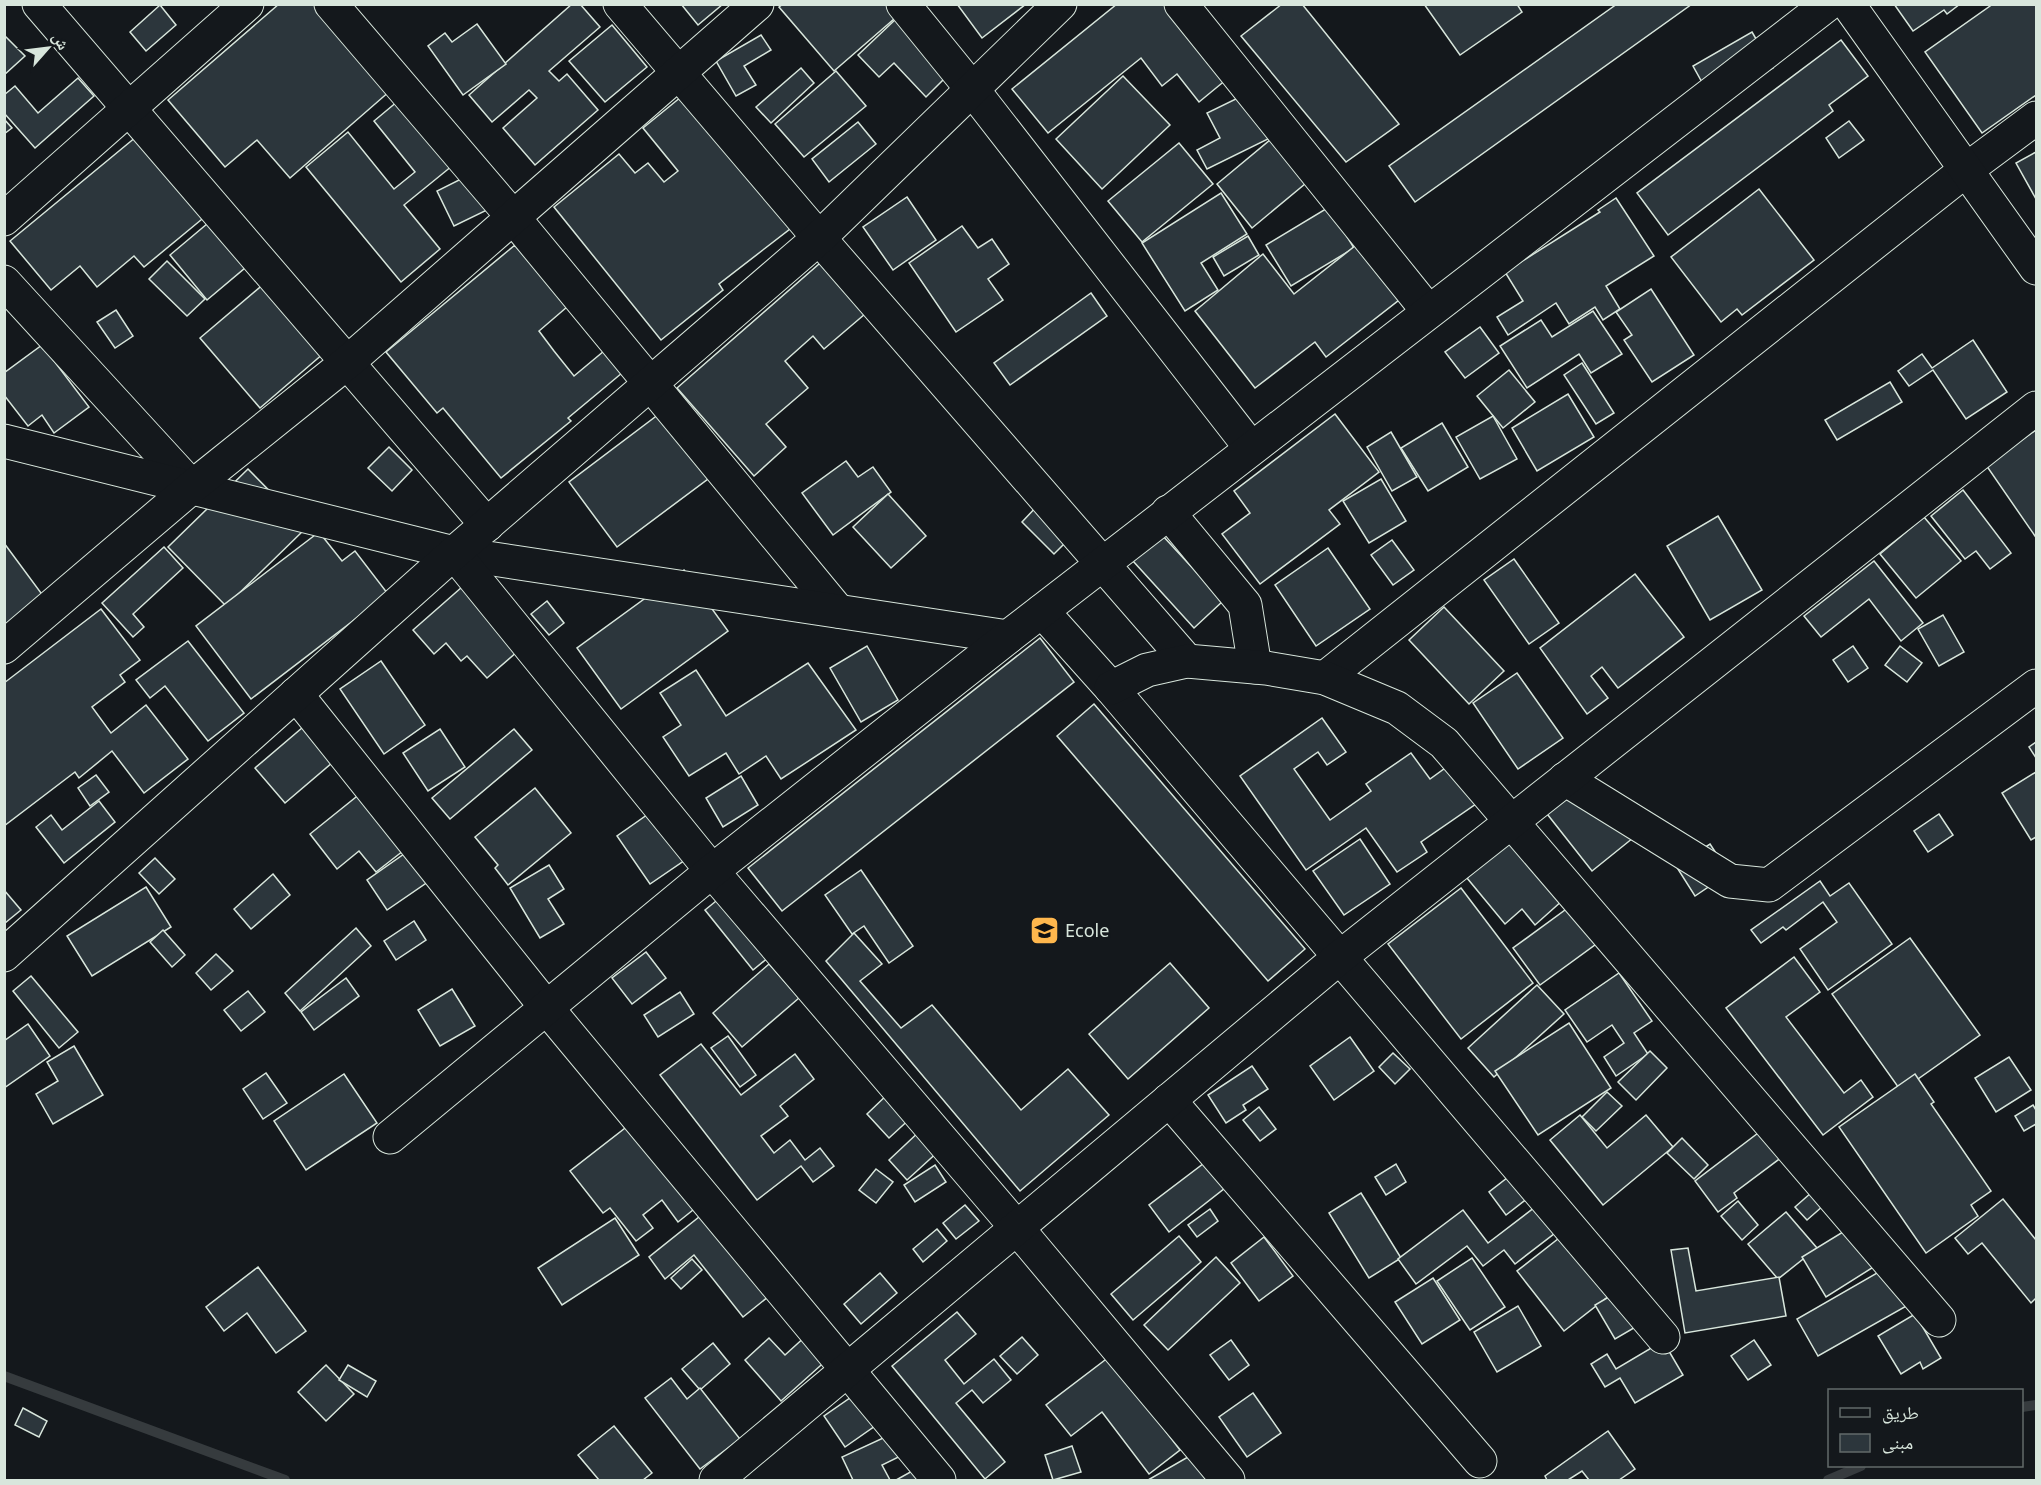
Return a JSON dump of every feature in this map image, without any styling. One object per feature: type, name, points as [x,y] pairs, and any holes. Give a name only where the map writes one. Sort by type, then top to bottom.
[{"type":"street","points":[[39,4],[349,361],[487,525]]},
{"type":"street","points":[[4,219],[247,4]]},
{"type":"street","points":[[331,4],[513,217],[838,611]]},
{"type":"street","points":[[620,4],[819,238],[1188,661]]},
{"type":"street","points":[[4,647],[192,487],[349,361],[757,4]]},
{"type":"street","points":[[903,4],[972,89],[1251,448]]},
{"type":"street","points":[[4,955],[454,553],[819,238],[1060,4]]},
{"type":"street","points":[[1181,4],[1428,311]]},
{"type":"street","points":[[390,1137],[712,871],[1008,637],[1828,4]]},
{"type":"street","points":[[1848,4],[2037,268]]},
{"type":"street","points":[[1325,678],[1966,170],[2037,118]]},
{"type":"street","points":[[4,282],[192,487]]},
{"type":"street","points":[[716,1480],[1340,957],[2037,408]]},
{"type":"street","points":[[4,441],[454,553],[1008,637]]},
{"type":"street","points":[[1168,512],[1245,605],[1255,667]]},
{"type":"street","points":[[454,553],[712,871],[1017,1228],[1228,1480]]},
{"type":"street","points":[[1042,611],[1111,688],[1663,1337]]},
{"type":"street","points":[[1111,688],[1147,670],[1188,661],[1255,667],[1325,678],[1397,708],[1444,742],[1939,1320]]},
{"type":"street","points":[[1565,779],[1730,881],[1769,885],[2037,686]]},
{"type":"street","points":[[296,694],[546,1007],[939,1480]]},
{"type":"street","points":[[1169,1100],[1480,1461]]},
{"type":"building","points":[[279,4],[337,4],[398,84],[290,178],[257,140],[225,167],[168,100]]},
{"type":"building","points":[[572,4],[580,4],[600,27],[549,71],[559,81],[567,74],[598,110],[535,165],[503,128],[537,98],[529,90],[492,122],[469,95]]},
{"type":"building","points":[[681,4],[723,4],[698,25]]},
{"type":"building","points":[[783,4],[907,4],[909,6],[834,71],[779,7]]},
{"type":"building","points":[[957,4],[1026,4],[982,38]]},
{"type":"building","points":[[1117,4],[1167,4],[1227,79],[1199,102],[1177,74],[1162,86],[1141,58],[1048,133],[1012,89]]},
{"type":"building","points":[[1282,4],[1302,4],[1399,124],[1346,162],[1241,36]]},
{"type":"building","points":[[1424,4],[1517,4],[1522,12],[1460,55]]},
{"type":"building","points":[[1617,4],[1692,4],[1415,202],[1389,166]]},
{"type":"building","points":[[1894,4],[1960,4],[1947,14],[1944,10],[1913,31]]},
{"type":"building","points":[[1993,4],[2036,4],[2036,95],[1982,133],[1925,52]]},
{"type":"building","points":[[160,5],[176,25],[146,51],[130,32]]},
{"type":"building","points":[[898,17],[950,73],[926,97],[894,63],[879,77],[858,55]]},
{"type":"building","points":[[477,24],[506,64],[463,95],[428,46],[445,33],[452,42]]},
{"type":"building","points":[[612,25],[647,67],[605,102],[569,61]]},
{"type":"building","points":[[1752,32],[1773,68],[1713,102],[1693,66]]},
{"type":"building","points":[[4,35],[25,56],[4,75]]},
{"type":"building","points":[[761,35],[771,50],[744,66],[756,85],[736,96],[716,61]]},
{"type":"building","points":[[1841,40],[1868,76],[1829,105],[1833,111],[1668,235],[1637,193]]},
{"type":"building","points":[[801,68],[814,83],[771,123],[756,107]]},
{"type":"building","points":[[836,71],[866,106],[804,157],[775,124]]},
{"type":"building","points":[[1123,76],[1170,125],[1102,189],[1056,139]]},
{"type":"building","points":[[78,78],[94,96],[35,148],[4,113],[4,95],[15,86],[38,113]]},
{"type":"building","points":[[692,88],[799,222],[719,284],[723,290],[661,340],[554,207],[619,154],[635,173],[648,163],[664,182],[678,171],[643,128]]},
{"type":"building","points":[[1246,94],[1268,139],[1207,169],[1197,150],[1220,138],[1207,113]]},
{"type":"building","points":[[398,101],[452,166],[404,205],[440,249],[401,282],[306,167],[348,132],[394,189],[415,172],[374,121]]},
{"type":"building","points":[[4,119],[12,128],[4,134]]},
{"type":"building","points":[[1849,121],[1864,140],[1839,158],[1826,138]]},
{"type":"building","points":[[858,122],[876,144],[829,182],[812,159]]},
{"type":"building","points":[[142,132],[207,215],[144,267],[134,256],[97,287],[80,266],[51,290],[10,241]]},
{"type":"building","points":[[1276,135],[1311,179],[1252,228],[1217,184]]},
{"type":"building","points":[[1179,143],[1213,184],[1142,242],[1108,201]]},
{"type":"building","points":[[2036,152],[2036,199],[2016,163]]},
{"type":"building","points":[[469,175],[487,210],[454,226],[437,191]]},
{"type":"building","points":[[1759,189],[1814,260],[1742,315],[1737,309],[1721,322],[1671,257]]},
{"type":"building","points":[[1221,193],[1247,234],[1201,263],[1218,290],[1185,311],[1142,243]]},
{"type":"building","points":[[907,197],[936,240],[893,270],[863,227]]},
{"type":"building","points":[[1616,198],[1654,256],[1606,286],[1620,309],[1603,320],[1595,307],[1569,324],[1556,303],[1508,335],[1497,317],[1523,301],[1505,272],[1600,212],[1598,210]]},
{"type":"building","points":[[1329,207],[1354,248],[1291,286],[1266,245]]},
{"type":"building","points":[[220,213],[257,258],[207,300],[170,255]]},
{"type":"building","points":[[962,226],[978,248],[992,239],[1009,264],[988,279],[1003,300],[956,332],[909,263]]},
{"type":"building","points":[[1248,236],[1259,255],[1224,276],[1213,257]]},
{"type":"building","points":[[1365,238],[1408,293],[1326,357],[1315,342],[1255,388],[1195,311],[1263,254],[1294,294]]},
{"type":"building","points":[[515,245],[567,307],[539,331],[574,376],[604,351],[622,373],[568,418],[571,421],[501,478],[443,408],[437,413],[386,352]]},
{"type":"building","points":[[827,257],[872,308],[824,349],[813,336],[785,361],[808,388],[766,424],[786,447],[754,476],[677,388]]},
{"type":"building","points":[[167,261],[205,299],[187,316],[149,279]]},
{"type":"building","points":[[279,271],[338,341],[260,408],[200,338]]},
{"type":"building","points":[[1651,289],[1694,355],[1652,382],[1624,340],[1632,335],[1616,312]]},
{"type":"building","points":[[1091,293],[1107,316],[1010,385],[994,363]]},
{"type":"building","points":[[116,310],[133,336],[115,348],[97,322]]},
{"type":"building","points":[[1593,311],[1622,354],[1591,373],[1579,354],[1527,388],[1500,346],[1541,320],[1552,337]]},
{"type":"building","points":[[1480,327],[1499,353],[1465,378],[1445,352]]},
{"type":"building","points":[[1973,340],[2007,392],[1966,419],[1933,370],[1909,386],[1898,371],[1922,354],[1932,368]]},
{"type":"building","points":[[42,345],[89,407],[54,433],[42,415],[28,426],[4,395],[4,373]]},
{"type":"building","points":[[1582,363],[1614,413],[1596,424],[1564,375]]},
{"type":"building","points":[[1509,370],[1535,402],[1503,428],[1477,396]]},
{"type":"building","points":[[1890,382],[1902,402],[1837,440],[1825,420]]},
{"type":"building","points":[[1568,394],[1594,437],[1537,471],[1512,428]]},
{"type":"building","points":[[667,408],[716,473],[617,547],[569,482]]},
{"type":"building","points":[[1335,414],[1379,472],[1329,510],[1340,524],[1260,584],[1222,534],[1250,513],[1234,491]]},
{"type":"building","points":[[1493,416],[1517,459],[1480,479],[1456,437]]},
{"type":"building","points":[[1442,423],[1468,467],[1428,491],[1401,448]]},
{"type":"building","points":[[2036,430],[2036,535],[2035,536],[1986,465]]},
{"type":"building","points":[[1391,432],[1417,477],[1392,491],[1367,447]]},
{"type":"building","points":[[389,447],[412,470],[392,491],[368,468]]},
{"type":"building","points":[[846,461],[858,477],[873,467],[891,492],[833,535],[802,493]]},
{"type":"building","points":[[248,469],[306,528],[226,606],[168,547]]},
{"type":"building","points":[[1381,479],[1406,521],[1369,543],[1343,501]]},
{"type":"building","points":[[1963,490],[2011,553],[1990,569],[1976,551],[1965,559],[1931,516]]},
{"type":"building","points":[[888,494],[926,536],[891,568],[853,527]]},
{"type":"building","points":[[1039,504],[1071,537],[1054,554],[1022,522]]},
{"type":"building","points":[[1718,516],[1762,590],[1710,620],[1667,546]]},
{"type":"building","points":[[1924,517],[1961,561],[1916,598],[1880,554]]},
{"type":"building","points":[[319,532],[342,561],[355,551],[388,594],[251,699],[196,626]]},
{"type":"building","points":[[1162,535],[1223,601],[1194,628],[1133,561]]},
{"type":"building","points":[[1392,540],[1414,570],[1393,585],[1371,555]]},
{"type":"building","points":[[4,543],[44,597],[4,626]]},
{"type":"building","points":[[164,547],[183,568],[133,614],[144,627],[133,637],[102,603]]},
{"type":"building","points":[[1328,548],[1370,609],[1316,646],[1275,585]]},
{"type":"building","points":[[1514,559],[1559,623],[1529,644],[1484,580]]},
{"type":"building","points":[[1874,561],[1923,623],[1901,641],[1869,599],[1821,637],[1804,616]]},
{"type":"building","points":[[684,570],[728,631],[621,709],[577,648]]},
{"type":"building","points":[[1635,574],[1684,637],[1618,688],[1602,667],[1591,676],[1608,698],[1587,714],[1540,648]]},
{"type":"building","points":[[462,587],[518,651],[487,678],[467,656],[461,661],[446,643],[434,654],[413,630]]},
{"type":"building","points":[[547,601],[564,623],[549,635],[531,614]]},
{"type":"building","points":[[1444,607],[1504,671],[1469,704],[1409,640]]},
{"type":"building","points":[[101,609],[140,660],[120,675],[125,682],[92,707],[111,733],[146,705],[188,759],[144,793],[112,751],[79,778],[75,772],[4,826],[4,683]]},
{"type":"building","points":[[1943,615],[1964,652],[1939,666],[1918,629]]},
{"type":"building","points":[[1040,638],[1074,682],[782,911],[748,868]]},
{"type":"building","points":[[188,641],[244,713],[208,741],[165,686],[150,698],[136,680]]},
{"type":"building","points":[[867,646],[898,700],[861,722],[830,668]]},
{"type":"building","points":[[1853,646],[1868,668],[1848,682],[1833,660]]},
{"type":"building","points":[[1900,646],[1922,663],[1907,682],[1885,665]]},
{"type":"building","points":[[381,661],[425,725],[384,754],[340,689]]},
{"type":"building","points":[[808,663],[856,730],[781,779],[766,756],[739,774],[726,753],[689,776],[663,737],[681,725],[660,693],[696,670],[726,716]]},
{"type":"building","points":[[1517,673],[1563,738],[1518,769],[1473,703]]},
{"type":"building","points":[[1094,704],[1305,949],[1268,981],[1057,736]]},
{"type":"building","points":[[316,716],[346,751],[285,803],[255,768]]},
{"type":"building","points":[[1322,718],[1346,752],[1327,765],[1318,752],[1294,769],[1330,820],[1371,791],[1366,784],[1411,753],[1430,779],[1459,758],[1486,797],[1421,842],[1427,852],[1397,872],[1366,828],[1306,870],[1240,776]]},
{"type":"building","points":[[440,729],[465,767],[428,791],[403,753]]},
{"type":"building","points":[[514,729],[532,750],[450,819],[432,798]]},
{"type":"building","points":[[2036,742],[2036,758],[2029,747]]},
{"type":"building","points":[[2036,772],[2036,837],[2031,840],[2002,793]]},
{"type":"building","points":[[96,775],[109,792],[90,806],[78,788]]},
{"type":"building","points":[[741,776],[758,805],[723,827],[706,798]]},
{"type":"building","points":[[1585,777],[1633,838],[1592,871],[1544,810]]},
{"type":"building","points":[[371,785],[421,837],[376,872],[359,851],[337,869],[310,834]]},
{"type":"building","points":[[535,788],[571,833],[508,885],[495,868],[498,865],[475,837]]},
{"type":"building","points":[[99,801],[115,822],[64,863],[36,827],[51,815],[62,830]]},
{"type":"building","points":[[654,810],[688,858],[650,884],[617,836]]},
{"type":"building","points":[[1939,814],[1953,835],[1928,852],[1914,831]]},
{"type":"building","points":[[1360,839],[1390,884],[1344,915],[1313,871]]},
{"type":"building","points":[[1511,840],[1563,900],[1535,925],[1522,909],[1505,924],[1467,878]]},
{"type":"building","points":[[1710,844],[1729,873],[1695,896],[1676,866]]},
{"type":"building","points":[[414,847],[435,877],[387,910],[367,880]]},
{"type":"building","points":[[155,858],[175,879],[159,894],[139,873]]},
{"type":"building","points":[[549,865],[564,889],[548,899],[564,924],[540,938],[510,888]]},
{"type":"building","points":[[861,870],[913,946],[889,963],[864,926],[852,934],[825,895]]},
{"type":"building","points":[[273,874],[290,895],[251,929],[234,909]]},
{"type":"building","points":[[1820,881],[1830,896],[1849,883],[1892,944],[1828,990],[1800,949],[1837,922],[1823,902],[1786,930],[1783,927],[1761,943],[1751,930]]},
{"type":"building","points":[[146,887],[171,927],[92,976],[67,936]]},
{"type":"building","points":[[1461,888],[1533,983],[1461,1039],[1388,944]]},
{"type":"building","points":[[4,890],[21,910],[5,923],[4,923]]},
{"type":"building","points":[[721,897],[769,957],[753,970],[705,910]]},
{"type":"building","points":[[1576,902],[1603,939],[1540,985],[1513,948]]},
{"type":"building","points":[[414,921],[426,940],[396,960],[384,941]]},
{"type":"building","points":[[356,928],[371,946],[300,1011],[285,993]]},
{"type":"building","points":[[163,930],[185,955],[172,967],[150,942]]},
{"type":"building","points":[[854,933],[882,964],[860,981],[901,1028],[932,1005],[1021,1110],[1068,1069],[1109,1115],[1020,1191],[826,961]]},
{"type":"building","points":[[1910,938],[1980,1035],[1901,1091],[1832,994]]},
{"type":"building","points":[[646,952],[666,978],[632,1004],[612,978]]},
{"type":"building","points":[[216,954],[233,971],[211,990],[196,973]]},
{"type":"building","points":[[1794,957],[1820,992],[1786,1017],[1844,1093],[1861,1080],[1873,1097],[1823,1135],[1726,1008]]},
{"type":"building","points":[[1170,963],[1209,1008],[1128,1079],[1089,1034]]},
{"type":"building","points":[[769,964],[799,998],[742,1047],[713,1013]]},
{"type":"building","points":[[1619,973],[1652,1021],[1634,1033],[1648,1054],[1616,1076],[1604,1057],[1624,1043],[1612,1025],[1587,1042],[1565,1010]]},
{"type":"building","points":[[31,976],[78,1032],[59,1048],[13,991]]},
{"type":"building","points":[[346,978],[359,996],[314,1030],[301,1012]]},
{"type":"building","points":[[1537,985],[1564,1014],[1494,1077],[1468,1048]]},
{"type":"building","points":[[452,989],[475,1026],[440,1046],[418,1010]]},
{"type":"building","points":[[248,991],[265,1012],[241,1031],[224,1010]]},
{"type":"building","points":[[680,992],[694,1014],[658,1037],[644,1015]]},
{"type":"building","points":[[1569,1023],[1611,1088],[1538,1135],[1495,1071]]},
{"type":"building","points":[[28,1024],[50,1056],[4,1088],[4,1041]]},
{"type":"building","points":[[728,1036],[756,1075],[740,1087],[711,1048]]},
{"type":"building","points":[[1350,1037],[1374,1071],[1334,1100],[1310,1066]]},
{"type":"building","points":[[701,1044],[741,1095],[795,1054],[814,1079],[780,1106],[788,1116],[761,1136],[774,1153],[790,1140],[805,1160],[820,1148],[834,1166],[813,1182],[801,1166],[757,1200],[660,1075]]},
{"type":"building","points":[[74,1046],[103,1095],[53,1124],[36,1094],[58,1081],[47,1062]]},
{"type":"building","points":[[1650,1051],[1667,1068],[1636,1100],[1618,1082]]},
{"type":"building","points":[[1393,1053],[1410,1069],[1395,1084],[1379,1067]]},
{"type":"building","points":[[2009,1057],[2031,1090],[1996,1112],[1975,1078]]},
{"type":"building","points":[[1252,1066],[1268,1089],[1243,1105],[1246,1110],[1226,1123],[1208,1095]]},
{"type":"building","points":[[266,1073],[287,1103],[263,1119],[243,1089]]},
{"type":"building","points":[[344,1074],[377,1123],[306,1170],[274,1121]]},
{"type":"building","points":[[1915,1074],[1934,1102],[1931,1104],[1991,1191],[1971,1205],[1978,1216],[1926,1253],[1839,1127]]},
{"type":"building","points":[[892,1090],[914,1115],[889,1138],[867,1114]]},
{"type":"building","points":[[1607,1092],[1622,1106],[1596,1131],[1582,1117]]},
{"type":"building","points":[[2033,1105],[2036,1110],[2036,1124],[2024,1131],[2015,1116]]},
{"type":"building","points":[[1259,1107],[1276,1129],[1260,1141],[1243,1120]]},
{"type":"building","points":[[1580,1115],[1607,1148],[1646,1115],[1673,1147],[1603,1205],[1550,1140]]},
{"type":"building","points":[[638,1118],[703,1202],[678,1222],[662,1200],[643,1215],[653,1228],[636,1241],[610,1208],[603,1213],[570,1171]]},
{"type":"building","points":[[1766,1127],[1786,1154],[1734,1193],[1737,1198],[1718,1212],[1695,1181]]},
{"type":"building","points":[[922,1129],[941,1149],[907,1180],[889,1160]]},
{"type":"building","points":[[1682,1138],[1708,1165],[1694,1179],[1667,1153]]},
{"type":"building","points":[[1220,1151],[1239,1177],[1169,1232],[1149,1205]]},
{"type":"building","points":[[1396,1164],[1406,1182],[1386,1195],[1375,1177]]},
{"type":"building","points":[[935,1165],[946,1182],[915,1202],[904,1185]]},
{"type":"building","points":[[876,1169],[893,1182],[876,1203],[859,1190]]},
{"type":"building","points":[[1516,1171],[1533,1194],[1506,1215],[1489,1192]]},
{"type":"building","points":[[1820,1185],[1832,1198],[1807,1220],[1795,1207]]},
{"type":"building","points":[[1361,1193],[1401,1258],[1369,1278],[1329,1213]]},
{"type":"building","points":[[724,1197],[789,1280],[743,1317],[694,1255],[665,1279],[649,1257]]},
{"type":"building","points":[[2003,1199],[2036,1240],[2036,1298],[2031,1303],[1982,1243],[1968,1254],[1955,1238]]},
{"type":"building","points":[[1738,1201],[1758,1225],[1742,1240],[1721,1216]]},
{"type":"building","points":[[1539,1204],[1559,1230],[1515,1264],[1504,1250],[1483,1266],[1467,1246],[1416,1284],[1398,1259],[1463,1210],[1488,1243]]},
{"type":"building","points":[[965,1205],[979,1221],[956,1239],[943,1223]]},
{"type":"building","points":[[1210,1209],[1218,1221],[1197,1237],[1188,1225]]},
{"type":"building","points":[[1786,1212],[1817,1248],[1778,1279],[1748,1244]]},
{"type":"building","points":[[615,1218],[639,1255],[562,1305],[538,1268]]},
{"type":"building","points":[[1851,1227],[1875,1266],[1826,1297],[1802,1257]]},
{"type":"building","points":[[937,1229],[947,1241],[923,1262],[913,1249]]},
{"type":"building","points":[[1563,1235],[1610,1295],[1564,1331],[1517,1271]]},
{"type":"building","points":[[1179,1236],[1201,1262],[1133,1320],[1111,1294]]},
{"type":"building","points":[[1264,1237],[1293,1276],[1259,1301],[1231,1263]]},
{"type":"building","points":[[1688,1248],[1696,1291],[1779,1277],[1786,1316],[1685,1333],[1671,1250]]},
{"type":"building","points":[[1216,1257],[1240,1283],[1168,1350],[1144,1325]]},
{"type":"building","points":[[1472,1258],[1505,1307],[1470,1330],[1437,1281]]},
{"type":"building","points":[[692,1259],[702,1270],[681,1289],[671,1278]]},
{"type":"building","points":[[1891,1265],[1910,1304],[1818,1356],[1797,1319]]},
{"type":"building","points":[[258,1267],[306,1331],[276,1353],[247,1313],[224,1331],[206,1307]]},
{"type":"building","points":[[880,1273],[897,1293],[861,1324],[844,1304]]},
{"type":"building","points":[[1433,1278],[1460,1320],[1422,1344],[1395,1302]]},
{"type":"building","points":[[1619,1291],[1639,1325],[1615,1339],[1595,1305]]},
{"type":"building","points":[[1518,1306],[1541,1346],[1497,1372],[1474,1332]]},
{"type":"building","points":[[957,1312],[976,1334],[945,1360],[964,1384],[994,1359],[1011,1380],[983,1403],[972,1390],[956,1403],[1005,1462],[985,1479],[892,1366]]},
{"type":"building","points":[[1915,1314],[1941,1358],[1923,1369],[1920,1362],[1901,1374],[1878,1336]]},
{"type":"building","points":[[818,1325],[839,1349],[781,1401],[745,1360],[769,1338],[785,1355]]},
{"type":"building","points":[[1022,1337],[1038,1355],[1017,1374],[1000,1356]]},
{"type":"building","points":[[1231,1340],[1249,1365],[1229,1380],[1210,1355]]},
{"type":"building","points":[[1754,1340],[1771,1365],[1748,1380],[1731,1356]]},
{"type":"building","points":[[1663,1341],[1683,1375],[1635,1403],[1620,1378],[1605,1387],[1591,1364],[1607,1354],[1616,1369]]},
{"type":"building","points":[[713,1343],[730,1364],[700,1390],[682,1369]]},
{"type":"building","points":[[1109,1357],[1180,1450],[1149,1474],[1102,1412],[1071,1436],[1046,1405]]},
{"type":"building","points":[[326,1365],[354,1394],[326,1421],[298,1392]]},
{"type":"building","points":[[348,1365],[376,1381],[367,1397],[339,1380]]},
{"type":"building","points":[[671,1378],[687,1399],[700,1388],[740,1439],[700,1469],[645,1398]]},
{"type":"building","points":[[873,1382],[895,1412],[845,1447],[824,1416]]},
{"type":"building","points":[[1253,1393],[1281,1433],[1247,1457],[1219,1417]]},
{"type":"building","points":[[23,1408],[47,1421],[39,1437],[15,1425]]},
{"type":"building","points":[[614,1426],[652,1473],[643,1480],[599,1480],[578,1455]]},
{"type":"building","points":[[909,1426],[919,1447],[882,1465],[890,1480],[853,1480],[842,1457]]},
{"type":"building","points":[[1608,1431],[1635,1469],[1619,1480],[1589,1480],[1582,1471],[1568,1480],[1547,1480],[1545,1476]]},
{"type":"building","points":[[1072,1446],[1081,1472],[1053,1480],[1045,1455]]},
{"type":"building","points":[[1200,1450],[1219,1480],[1148,1480]]},
{"type":"building","points":[[932,1460],[944,1480],[896,1480]]},
{"type":"waterway","points":[[4,1376],[285,1480]]},
{"type":"waterway","points":[[2023,1407],[2036,1405]]},
{"type":"waterway","points":[[1828,1480],[1859,1467]]},
{"type":"place","name":"Ecole","points":[[1044,930]]}]
